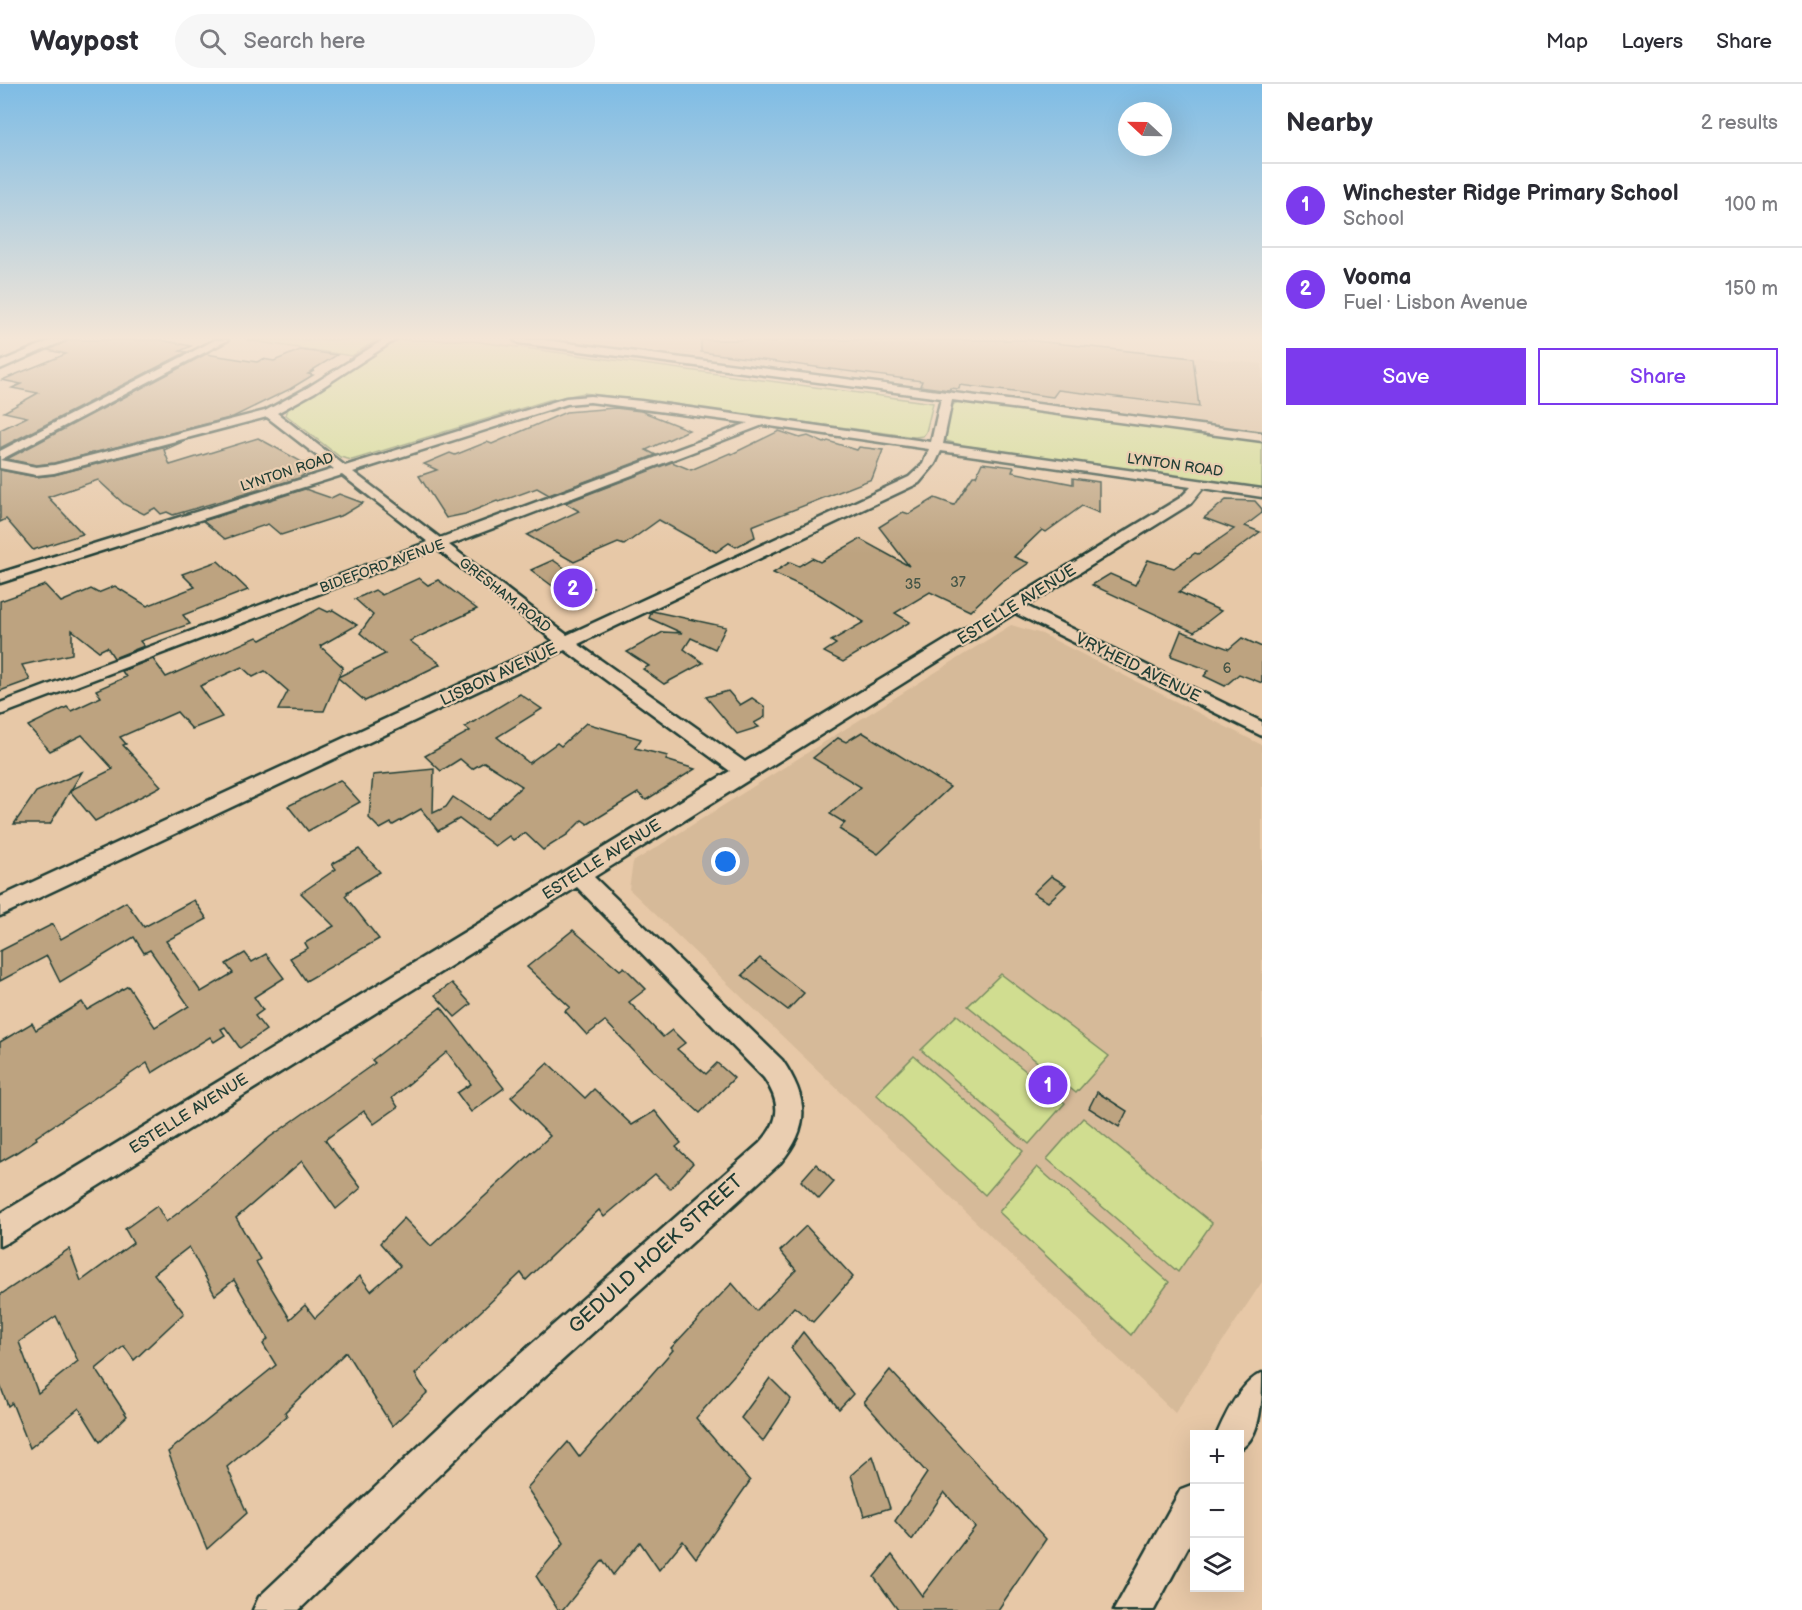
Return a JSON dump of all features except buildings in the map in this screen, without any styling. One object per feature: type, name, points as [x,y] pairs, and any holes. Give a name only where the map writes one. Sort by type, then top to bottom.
[{"type":"street","points":[[0,456],[87,411]]},
{"type":"street","name":"LYNTON ROAD","points":[[0,578],[537,411]]},
{"type":"street","name":"LYNTON ROAD","points":[[692,411],[1262,493]]},
{"type":"street","name":"LISBON AVENUE","points":[[0,907],[914,480],[924,472],[935,446],[943,411]]},
{"type":"street","points":[[1061,411],[1262,438]]},
{"type":"street","points":[[0,464],[31,470],[54,470],[269,412]]},
{"type":"street","name":"GRESHAM ROAD","points":[[269,412],[567,643],[745,772]]},
{"type":"street","name":"BIDEFORD AVENUE","points":[[0,709],[440,545],[763,421]]},
{"type":"street","name":"ESTELLE AVENUE","points":[[0,1231],[1015,607],[1185,501],[1200,484]]},
{"type":"street","name":"VRYHEID AVENUE","points":[[1015,607],[1262,730]]},
{"type":"street","name":"GEDULD HOEK STREET","points":[[272,1610],[480,1412],[770,1154],[785,1134],[790,1101],[788,1090],[774,1069],[578,875]]},
{"type":"street","points":[[1237,1430],[1262,1390]]},
{"type":"street","points":[[1133,1610],[1190,1509]]},
{"type":"shaded area","points":[[1118,411],[1262,411],[1262,430]]},
{"type":"shaded area","points":[[1011,625],[1042,634],[1262,745],[1262,1282],[1175,1413],[629,889],[633,862]]},
{"type":"green space","points":[[287,411],[512,411],[352,460],[340,457],[286,415]]},
{"type":"green space","points":[[721,411],[931,411],[926,432],[923,436],[915,437]]},
{"type":"green space","points":[[949,411],[1039,411],[1262,440],[1262,488],[960,445],[947,441],[944,437]]},
{"type":"green space","points":[[1001,974],[1109,1056],[1076,1093],[968,1006]]},
{"type":"green space","points":[[957,1015],[1065,1103],[1029,1144],[921,1050]]},
{"type":"green space","points":[[914,1056],[1023,1151],[985,1195],[876,1094]]},
{"type":"green space","points":[[1083,1118],[1212,1223],[1178,1272],[1047,1159]]},
{"type":"green space","points":[[1037,1167],[1169,1282],[1131,1335],[999,1212]]},
{"type":"place","name":"Vooma","points":[[573,588]]},
{"type":"place","name":"Winchester Ridge Primary School","points":[[1048,1085]]}]
